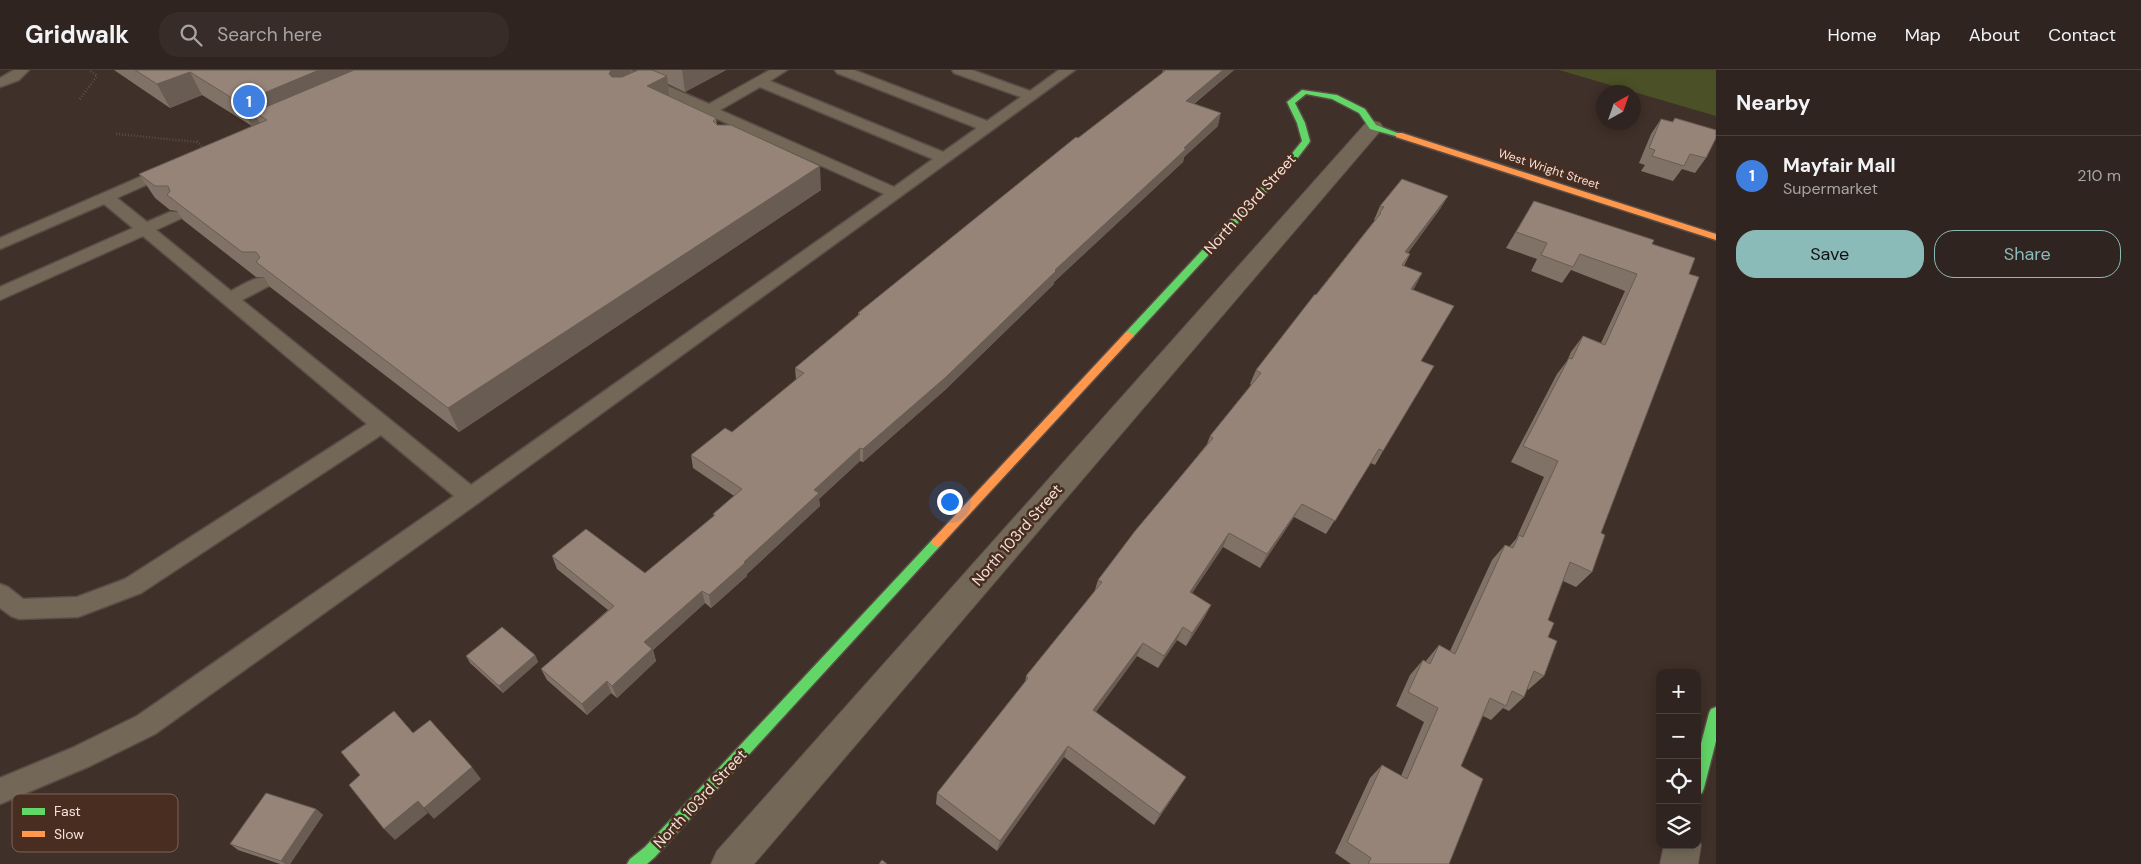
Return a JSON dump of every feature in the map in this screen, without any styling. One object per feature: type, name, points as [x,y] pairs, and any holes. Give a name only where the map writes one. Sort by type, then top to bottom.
[{"type":"street","name":"North 103rd Street","points":[[635,864],[650,852],[1293,158],[1306,141],[1301,123],[1291,102],[1305,92],[1334,96],[1362,111],[1373,127],[730,864]]},
{"type":"street","name":"West Wright Street","points":[[1373,127],[1716,237]]},
{"type":"street","points":[[1701,772],[1716,713]]},
{"type":"street","points":[[1678,864],[1682,849]]},
{"type":"lane","points":[[0,83],[14,77],[22,70]]},
{"type":"lane","points":[[620,70],[709,110],[746,134],[895,193]]},
{"type":"lane","points":[[709,110],[780,70]]},
{"type":"lane","points":[[842,70],[989,127]]},
{"type":"lane","points":[[959,70],[1032,96]]},
{"type":"lane","points":[[0,791],[81,757],[146,725],[470,497],[1066,70]]},
{"type":"lane","points":[[759,82],[945,158]]},
{"type":"lane","points":[[631,92],[648,83]]},
{"type":"lane","points":[[0,244],[209,151]]},
{"type":"lane","points":[[106,197],[470,497]]},
{"type":"lane","points":[[0,294],[176,215]]},
{"type":"lane","points":[[229,298],[263,282]]},
{"type":"lane","points":[[0,594],[19,609],[78,607],[133,586],[382,424]]},
{"type":"path","points":[[80,99],[97,76],[89,70]]},
{"type":"path","points":[[116,134],[197,142],[209,151]]},
{"type":"green space","points":[[1559,70],[1716,70],[1716,116],[1641,94],[1641,85],[1610,85]]},
{"type":"building","points":[[135,70],[319,70],[240,103],[190,72],[157,84]]},
{"type":"building","points":[[354,70],[611,70],[609,74],[612,77],[622,77],[638,70],[652,70],[667,76],[647,86],[716,118],[713,121],[717,125],[731,125],[820,166],[448,408],[256,262],[260,257],[256,252],[242,252],[167,195],[170,191],[168,186],[155,186],[139,174],[267,120],[254,112]]},
{"type":"building","points":[[1163,70],[1223,70],[1186,101],[1221,113],[1184,148],[1186,149],[1055,270],[946,377],[863,449],[860,448],[814,490],[819,493],[745,563],[709,595],[702,591],[644,642],[652,649],[612,686],[607,681],[582,704],[541,669],[614,606],[552,556],[586,529],[645,573],[715,515],[713,514],[742,489],[691,455],[725,428],[732,432],[804,373],[795,368],[860,314],[858,313],[1076,137],[1078,138],[1165,71]]},
{"type":"building","points":[[1675,118],[1716,130],[1716,138],[1706,158],[1690,154],[1684,166],[1652,156],[1655,150],[1649,148],[1661,119],[1673,122]]},
{"type":"building","points":[[1402,179],[1448,196],[1405,252],[1410,254],[1402,265],[1422,273],[1411,289],[1454,306],[1421,361],[1434,366],[1383,451],[1379,449],[1335,521],[1302,504],[1267,554],[1229,533],[1190,592],[1211,605],[1192,633],[1183,627],[1164,656],[1143,643],[1093,710],[1186,777],[1160,814],[1068,746],[1000,841],[937,793],[1028,678],[1026,676],[1102,582],[1098,580],[1135,531],[1213,438],[1210,436],[1261,373],[1256,370],[1381,213],[1384,207],[1380,206]]},
{"type":"building","points":[[1534,201],[1654,240],[1652,244],[1695,258],[1689,274],[1699,277],[1601,533],[1605,535],[1592,572],[1570,562],[1548,620],[1554,623],[1548,637],[1557,641],[1544,676],[1534,671],[1524,697],[1512,691],[1506,706],[1490,698],[1461,766],[1483,779],[1449,864],[1368,864],[1371,858],[1347,842],[1382,765],[1407,779],[1438,708],[1408,692],[1423,660],[1430,664],[1439,645],[1455,654],[1505,545],[1513,548],[1519,535],[1523,537],[1558,461],[1523,446],[1569,358],[1572,359],[1583,336],[1605,345],[1637,274],[1580,254],[1573,267],[1541,255],[1547,243],[1516,232]]},
{"type":"building","points":[[502,627],[535,655],[499,686],[466,656]]},
{"type":"building","points":[[394,711],[413,733],[430,720],[472,767],[424,808],[418,801],[384,829],[349,785],[360,775],[341,752]]},
{"type":"building","points":[[266,793],[316,809],[281,861],[230,844]]},
{"type":"building","points":[[882,860],[887,864],[879,864]]},
{"type":"traffic: fast","points":[[1129,335],[1293,158],[1306,141],[1301,123],[1291,102],[1305,92],[1334,97],[1362,111],[1373,127],[1399,135]]},
{"type":"traffic: fast","points":[[635,864],[650,852],[937,542]]},
{"type":"traffic: fast","points":[[1701,772],[1716,713]]},
{"type":"traffic: slow","points":[[1399,135],[1716,237]]},
{"type":"traffic: slow","points":[[937,542],[1129,335]]},
{"type":"place","name":"Mayfair Mall","points":[[249,101]]}]
